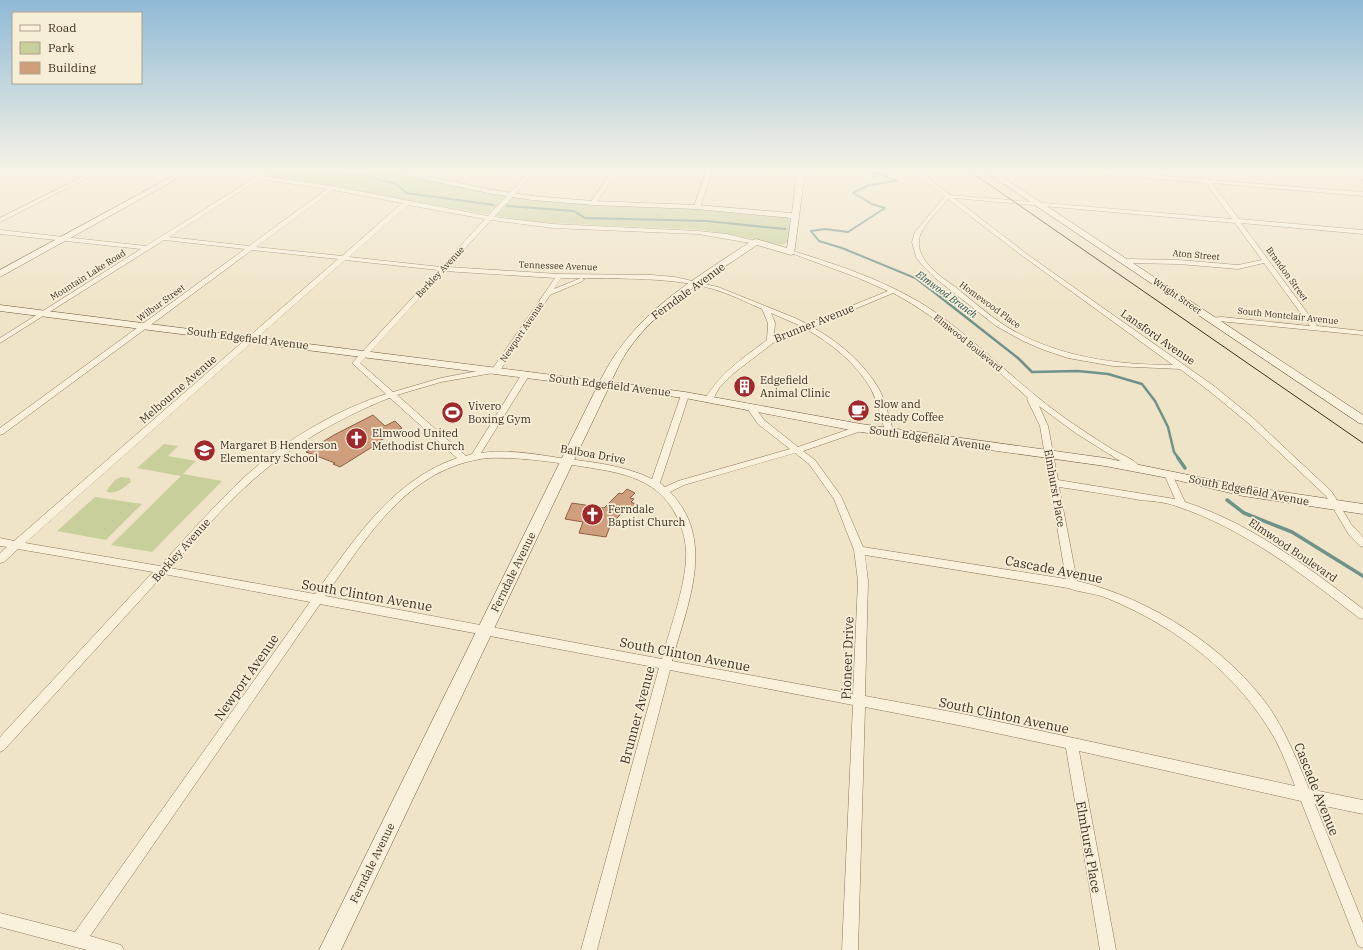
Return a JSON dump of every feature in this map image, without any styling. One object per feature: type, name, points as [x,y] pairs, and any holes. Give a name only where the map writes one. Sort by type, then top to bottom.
[{"type":"street","points":[[0,267],[94,216]]},
{"type":"street","points":[[0,274],[105,216]]},
{"type":"street","name":"Mountain Lake Road","points":[[0,341],[197,216]]},
{"type":"street","name":"Wilbur Street","points":[[0,432],[294,216]]},
{"type":"street","name":"Melbourne Avenue","points":[[0,559],[391,216]]},
{"type":"street","points":[[481,216],[562,227],[693,231],[721,234],[791,252],[796,216]]},
{"type":"street","name":"Homewood Place","points":[[930,216],[917,233],[914,240],[915,250],[920,260],[934,274],[1020,338],[1060,353],[1081,358],[1159,367],[1181,367]]},
{"type":"street","name":"Lansford Avenue","points":[[975,216],[1026,256],[1211,388],[1250,420],[1329,494],[1348,527],[1363,543]]},
{"type":"street","name":"Wright Street","points":[[1058,216],[1363,420]]},
{"type":"street","points":[[1184,216],[1363,232]]},
{"type":"street","name":"Brandon Street","points":[[1234,216],[1315,328]]},
{"type":"street","name":"Berkley Avenue","points":[[364,354],[490,218]]},
{"type":"street","points":[[0,232],[146,248]]},
{"type":"street","name":"Tennessee Avenue","points":[[162,238],[442,269],[559,276],[652,277],[696,283],[716,288],[806,326],[822,335],[844,352],[875,390],[890,433]]},
{"type":"street","name":"Ferndale Avenue","points":[[330,950],[484,630],[619,356],[635,334],[659,311],[696,283],[756,242]]},
{"type":"street","name":"Elmwood Boulevard","points":[[791,252],[857,274],[893,291],[923,308],[950,327],[1028,394],[1066,423],[1136,467]]},
{"type":"street","name":"Aton Street","points":[[1124,261],[1179,262],[1238,267],[1266,261]]},
{"type":"street","name":"Newport Avenue","points":[[496,370],[559,276]]},
{"type":"street","name":"Newport Avenue","points":[[547,293],[592,276]]},
{"type":"street","name":"Brunner Avenue","points":[[709,399],[716,387],[731,371],[770,341],[893,291]]},
{"type":"street","points":[[764,307],[769,314],[773,328],[770,341]]},
{"type":"street","name":"South Edgefield Avenue","points":[[0,308],[685,395],[890,433],[1136,467],[1243,491],[1363,509]]},
{"type":"street","name":"South Montclair Avenue","points":[[1210,319],[1363,333]]},
{"type":"street","points":[[364,354],[356,363],[464,459]]},
{"type":"street","name":"South Edgefield Avenue","points":[[392,394],[467,374],[496,370]]},
{"type":"street","points":[[475,456],[526,374]]},
{"type":"street","name":"Berkley Avenue","points":[[0,746],[232,494],[260,468],[317,428],[348,412],[392,394]]},
{"type":"street","name":"Elmhurst Place","points":[[1028,394],[1039,413],[1044,426],[1072,585]]},
{"type":"street","points":[[685,395],[659,487],[682,483],[797,450],[860,428]]},
{"type":"street","name":"Pioneer Drive","points":[[752,408],[761,422],[812,462],[838,498],[860,550],[863,581],[850,950]]},
{"type":"street","name":"Balboa Drive","points":[[464,459],[475,456],[519,455],[623,471],[640,476],[659,487]]},
{"type":"street","name":"Newport Avenue","points":[[78,940],[372,524],[400,493],[438,469],[464,459]]},
{"type":"street","points":[[1168,474],[1182,505]]},
{"type":"street","name":"Elmwood Boulevard","points":[[1055,483],[1158,499],[1182,505],[1235,526],[1266,544],[1363,616]]},
{"type":"street","name":"Brunner Avenue","points":[[589,950],[687,584],[691,561],[690,535],[684,520],[676,504],[659,487]]},
{"type":"street","name":"South Clinton Avenue","points":[[0,542],[162,570],[963,720],[1363,807]]},
{"type":"street","name":"Cascade Avenue","points":[[860,550],[1072,585],[1109,595],[1134,605],[1162,619],[1211,655],[1253,696],[1280,736],[1363,941]]},
{"type":"street","name":"Elmhurst Place","points":[[1071,743],[1108,950]]},
{"type":"street","points":[[0,920],[116,950]]},
{"type":"green space","points":[[501,216],[782,216],[789,217],[790,219],[788,243],[779,245],[704,230],[534,222]]},
{"type":"green space","points":[[164,444],[178,446],[168,456],[196,461],[181,476],[137,468]]},
{"type":"green space","points":[[183,474],[222,481],[152,552],[111,545]]},
{"type":"green space","points":[[121,477],[130,478],[131,482],[116,492],[113,493],[106,491],[115,480]]},
{"type":"green space","points":[[95,497],[142,504],[106,540],[57,531]]},
{"type":"building","name":"Edgefield Animal Clinic","points":[[742,380],[752,382],[746,392],[736,390]]},
{"type":"building","name":"Slow and Steady Coffee","points":[[867,406],[869,414],[851,416],[849,407]]},
{"type":"building","name":"Elmwood United Methodist Church","points":[[373,415],[385,426],[395,421],[402,428],[340,467],[333,464],[335,463],[306,452],[334,435]]},
{"type":"building","name":"Ferndale Baptist Church","points":[[627,489],[635,493],[630,498],[634,499],[631,502],[637,505],[632,510],[626,508],[610,526],[606,537],[579,533],[583,522],[565,519],[572,503],[604,508],[619,493],[622,494]]},
{"type":"waterway","points":[[582,216],[585,218],[706,221],[785,229]]},
{"type":"waterway","name":"Elmwood Branch","points":[[872,216],[848,232],[825,229],[811,231],[819,241],[842,248],[915,278],[940,297]]},
{"type":"waterway","name":"Elmwood Branch","points":[[939,296],[1018,358],[1032,372],[1078,371],[1108,374],[1142,384],[1155,401],[1168,427],[1174,452],[1179,459]]},
{"type":"waterway","name":"Elmwood Branch","points":[[1178,458],[1185,468]]},
{"type":"waterway","name":"Elmwood Branch","points":[[1227,500],[1244,513],[1292,532],[1363,576]]},
{"type":"tram line","points":[[1035,216],[1363,443]]},
{"type":"place","name":"Edgefield Animal Clinic","points":[[744,386]]},
{"type":"place","name":"Slow and Steady Coffee","points":[[859,410]]},
{"type":"place","name":"Vivero Boxing Gym","points":[[452,412]]},
{"type":"place","name":"Elmwood United Methodist Church","points":[[356,439]]},
{"type":"place","name":"Margaret B Henderson Elementary School","points":[[205,451]]},
{"type":"place","name":"Ferndale Baptist Church","points":[[593,515]]}]
